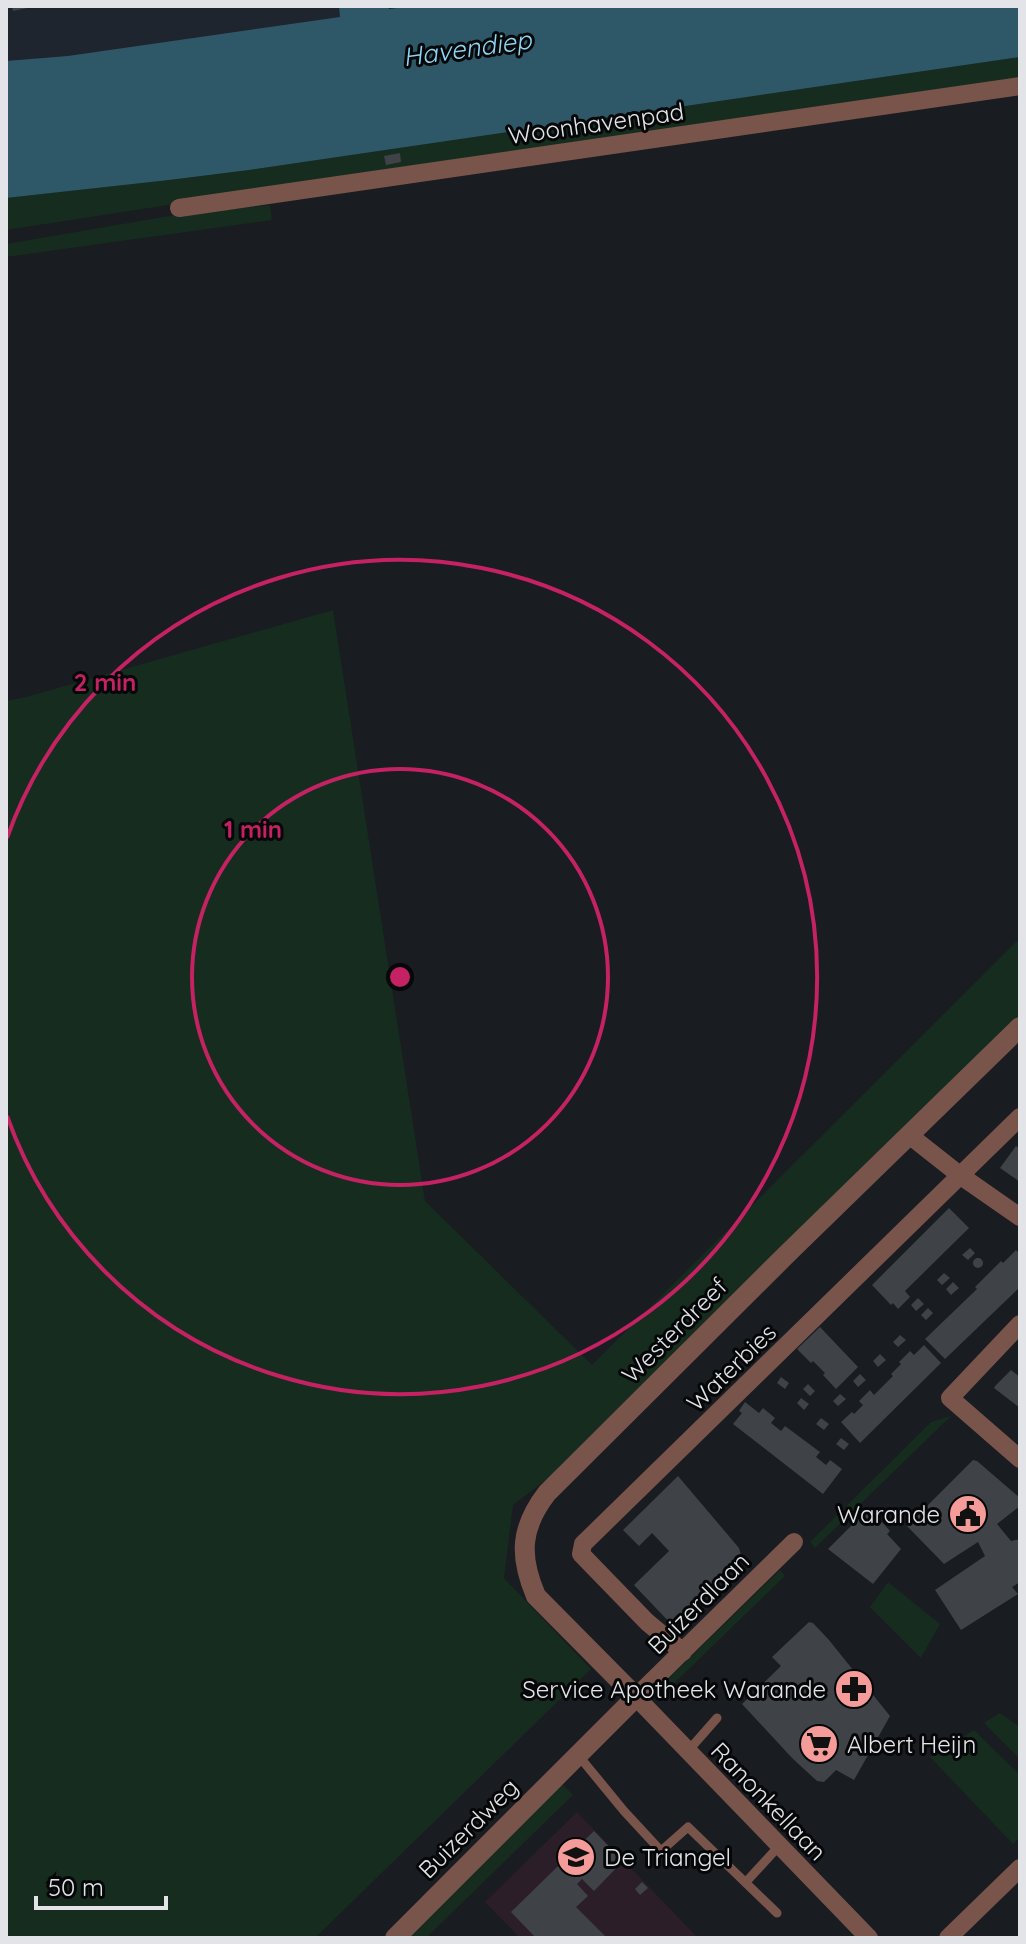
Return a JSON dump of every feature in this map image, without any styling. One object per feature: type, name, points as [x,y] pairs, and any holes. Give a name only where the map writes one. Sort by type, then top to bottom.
[{"type":"street","name":"Woonhavenpad","points":[[179,208],[1020,86]]},
{"type":"street","name":"Westerdreef","points":[[636,1697],[536,1596],[524,1560],[526,1528],[532,1515],[547,1493],[776,1264],[1020,1027]]},
{"type":"street","name":"Waterbies","points":[[683,1652],[647,1622],[581,1554],[583,1544],[1020,1117]]},
{"type":"street","points":[[909,1135],[1020,1217]]},
{"type":"street","points":[[1020,1324],[950,1398],[1020,1459]]},
{"type":"street","name":"Buizerdlaan","points":[[636,1697],[794,1542]]},
{"type":"street","name":"Ranonkellaan","points":[[636,1697],[869,1938]]},
{"type":"street","name":"Buizerdweg","points":[[395,1938],[636,1697]]},
{"type":"street","points":[[948,1938],[1020,1868]]},
{"type":"lane","points":[[688,1751],[717,1718]]},
{"type":"lane","points":[[578,1755],[661,1851],[688,1827],[777,1913]]},
{"type":"lane","points":[[746,1882],[779,1846]]},
{"type":"shaded area","points":[[6,6],[480,6],[6,72]]},
{"type":"shaded area","name":"De Triangel","points":[[577,1812],[698,1938],[520,1938],[485,1902]]},
{"type":"green space","points":[[1020,57],[1020,79],[637,133],[6,230],[6,198],[249,170]]},
{"type":"green space","points":[[270,205],[272,220],[6,257],[6,244],[175,215]]},
{"type":"green space","points":[[333,610],[425,1201],[592,1365],[1020,938],[1020,1015],[551,1476],[513,1505],[504,1578],[591,1669],[315,1938],[6,1938],[6,701]]},
{"type":"green space","points":[[951,1416],[815,1548],[810,1542],[931,1422]]},
{"type":"green space","points":[[780,1570],[785,1576],[659,1698],[662,1685]]},
{"type":"green space","points":[[888,1582],[940,1624],[921,1658],[870,1607]]},
{"type":"green space","points":[[1000,1713],[1020,1727],[1020,1759],[985,1724]]},
{"type":"green space","points":[[974,1730],[1020,1775],[1020,1837],[1013,1844],[930,1757]]},
{"type":"green space","points":[[561,1783],[573,1795],[426,1938],[400,1938]]},
{"type":"water","name":"Havendiep","points":[[339,6],[388,6],[389,9],[413,6],[1020,6],[1020,57],[249,170],[6,198],[6,61],[68,56],[340,17]]},
{"type":"building","points":[[12,6],[32,6],[32,7],[13,11]]},
{"type":"building","points":[[400,153],[401,162],[386,165],[384,156]]},
{"type":"building","points":[[1016,1146],[1020,1149],[1020,1182],[1000,1168]]},
{"type":"building","points":[[949,1208],[969,1228],[905,1291],[910,1297],[898,1309],[872,1285]]},
{"type":"building","points":[[970,1248],[975,1253],[968,1260],[962,1255]]},
{"type":"building","points":[[1016,1250],[1020,1254],[1020,1287],[945,1359],[925,1339],[1001,1261],[1003,1263]]},
{"type":"building","points":[[978,1258],[983,1263],[978,1268],[973,1263]]},
{"type":"building","points":[[944,1273],[950,1278],[942,1285],[937,1280]]},
{"type":"building","points":[[953,1282],[959,1288],[951,1295],[946,1289]]},
{"type":"building","points":[[918,1298],[924,1304],[916,1311],[911,1305]]},
{"type":"building","points":[[928,1308],[933,1313],[926,1320],[921,1315]]},
{"type":"building","points":[[820,1327],[858,1367],[836,1389],[823,1375],[825,1373],[797,1349]]},
{"type":"building","points":[[900,1335],[906,1340],[898,1347],[893,1342]]},
{"type":"building","points":[[924,1345],[941,1363],[860,1443],[841,1422],[863,1405],[859,1401],[870,1390],[874,1395],[893,1376],[891,1374],[901,1364],[899,1362],[910,1351],[914,1355]]},
{"type":"building","points":[[880,1354],[886,1360],[878,1367],[873,1361]]},
{"type":"building","points":[[1011,1370],[1020,1377],[1020,1408],[994,1388]]},
{"type":"building","points":[[860,1374],[866,1380],[858,1387],[853,1381]]},
{"type":"building","points":[[781,1377],[789,1383],[785,1389],[777,1383]]},
{"type":"building","points":[[808,1384],[815,1391],[810,1396],[803,1389]]},
{"type":"building","points":[[840,1394],[846,1399],[838,1406],[833,1401]]},
{"type":"building","points":[[801,1398],[809,1404],[804,1410],[797,1403]]},
{"type":"building","points":[[745,1402],[759,1413],[763,1408],[775,1418],[771,1423],[781,1431],[785,1426],[820,1452],[816,1457],[826,1465],[830,1460],[842,1469],[823,1494],[733,1424],[742,1413],[739,1411]]},
{"type":"building","points":[[821,1418],[829,1424],[824,1430],[816,1424]]},
{"type":"building","points":[[841,1438],[849,1444],[844,1450],[836,1444]]},
{"type":"building","points":[[973,1460],[1020,1498],[1020,1506],[997,1524],[1011,1541],[1020,1539],[1020,1582],[1012,1587],[1018,1594],[961,1630],[935,1590],[985,1556],[978,1542],[944,1564],[907,1526]]},
{"type":"building","points":[[678,1476],[739,1548],[741,1555],[672,1625],[634,1585],[669,1551],[652,1533],[639,1546],[623,1530]]},
{"type":"building","points":[[865,1512],[878,1526],[882,1522],[890,1531],[887,1534],[901,1549],[873,1584],[828,1549]]},
{"type":"building","points":[[809,1622],[829,1640],[890,1716],[854,1780],[836,1770],[824,1782],[817,1781],[742,1704],[781,1666],[772,1657]]},
{"type":"building","points":[[594,1831],[623,1861],[594,1891],[582,1879],[577,1884],[588,1896],[576,1907],[607,1938],[536,1938],[511,1912]]},
{"type":"building","points":[[642,1882],[648,1888],[640,1895],[635,1889]]},
{"type":"place","name":"Warande","points":[[968,1514]]},
{"type":"place","name":"Service Apotheek Warande","points":[[854,1689]]},
{"type":"place","name":"Albert Heijn","points":[[819,1744]]},
{"type":"place","name":"De Triangel","points":[[576,1857]]}]
